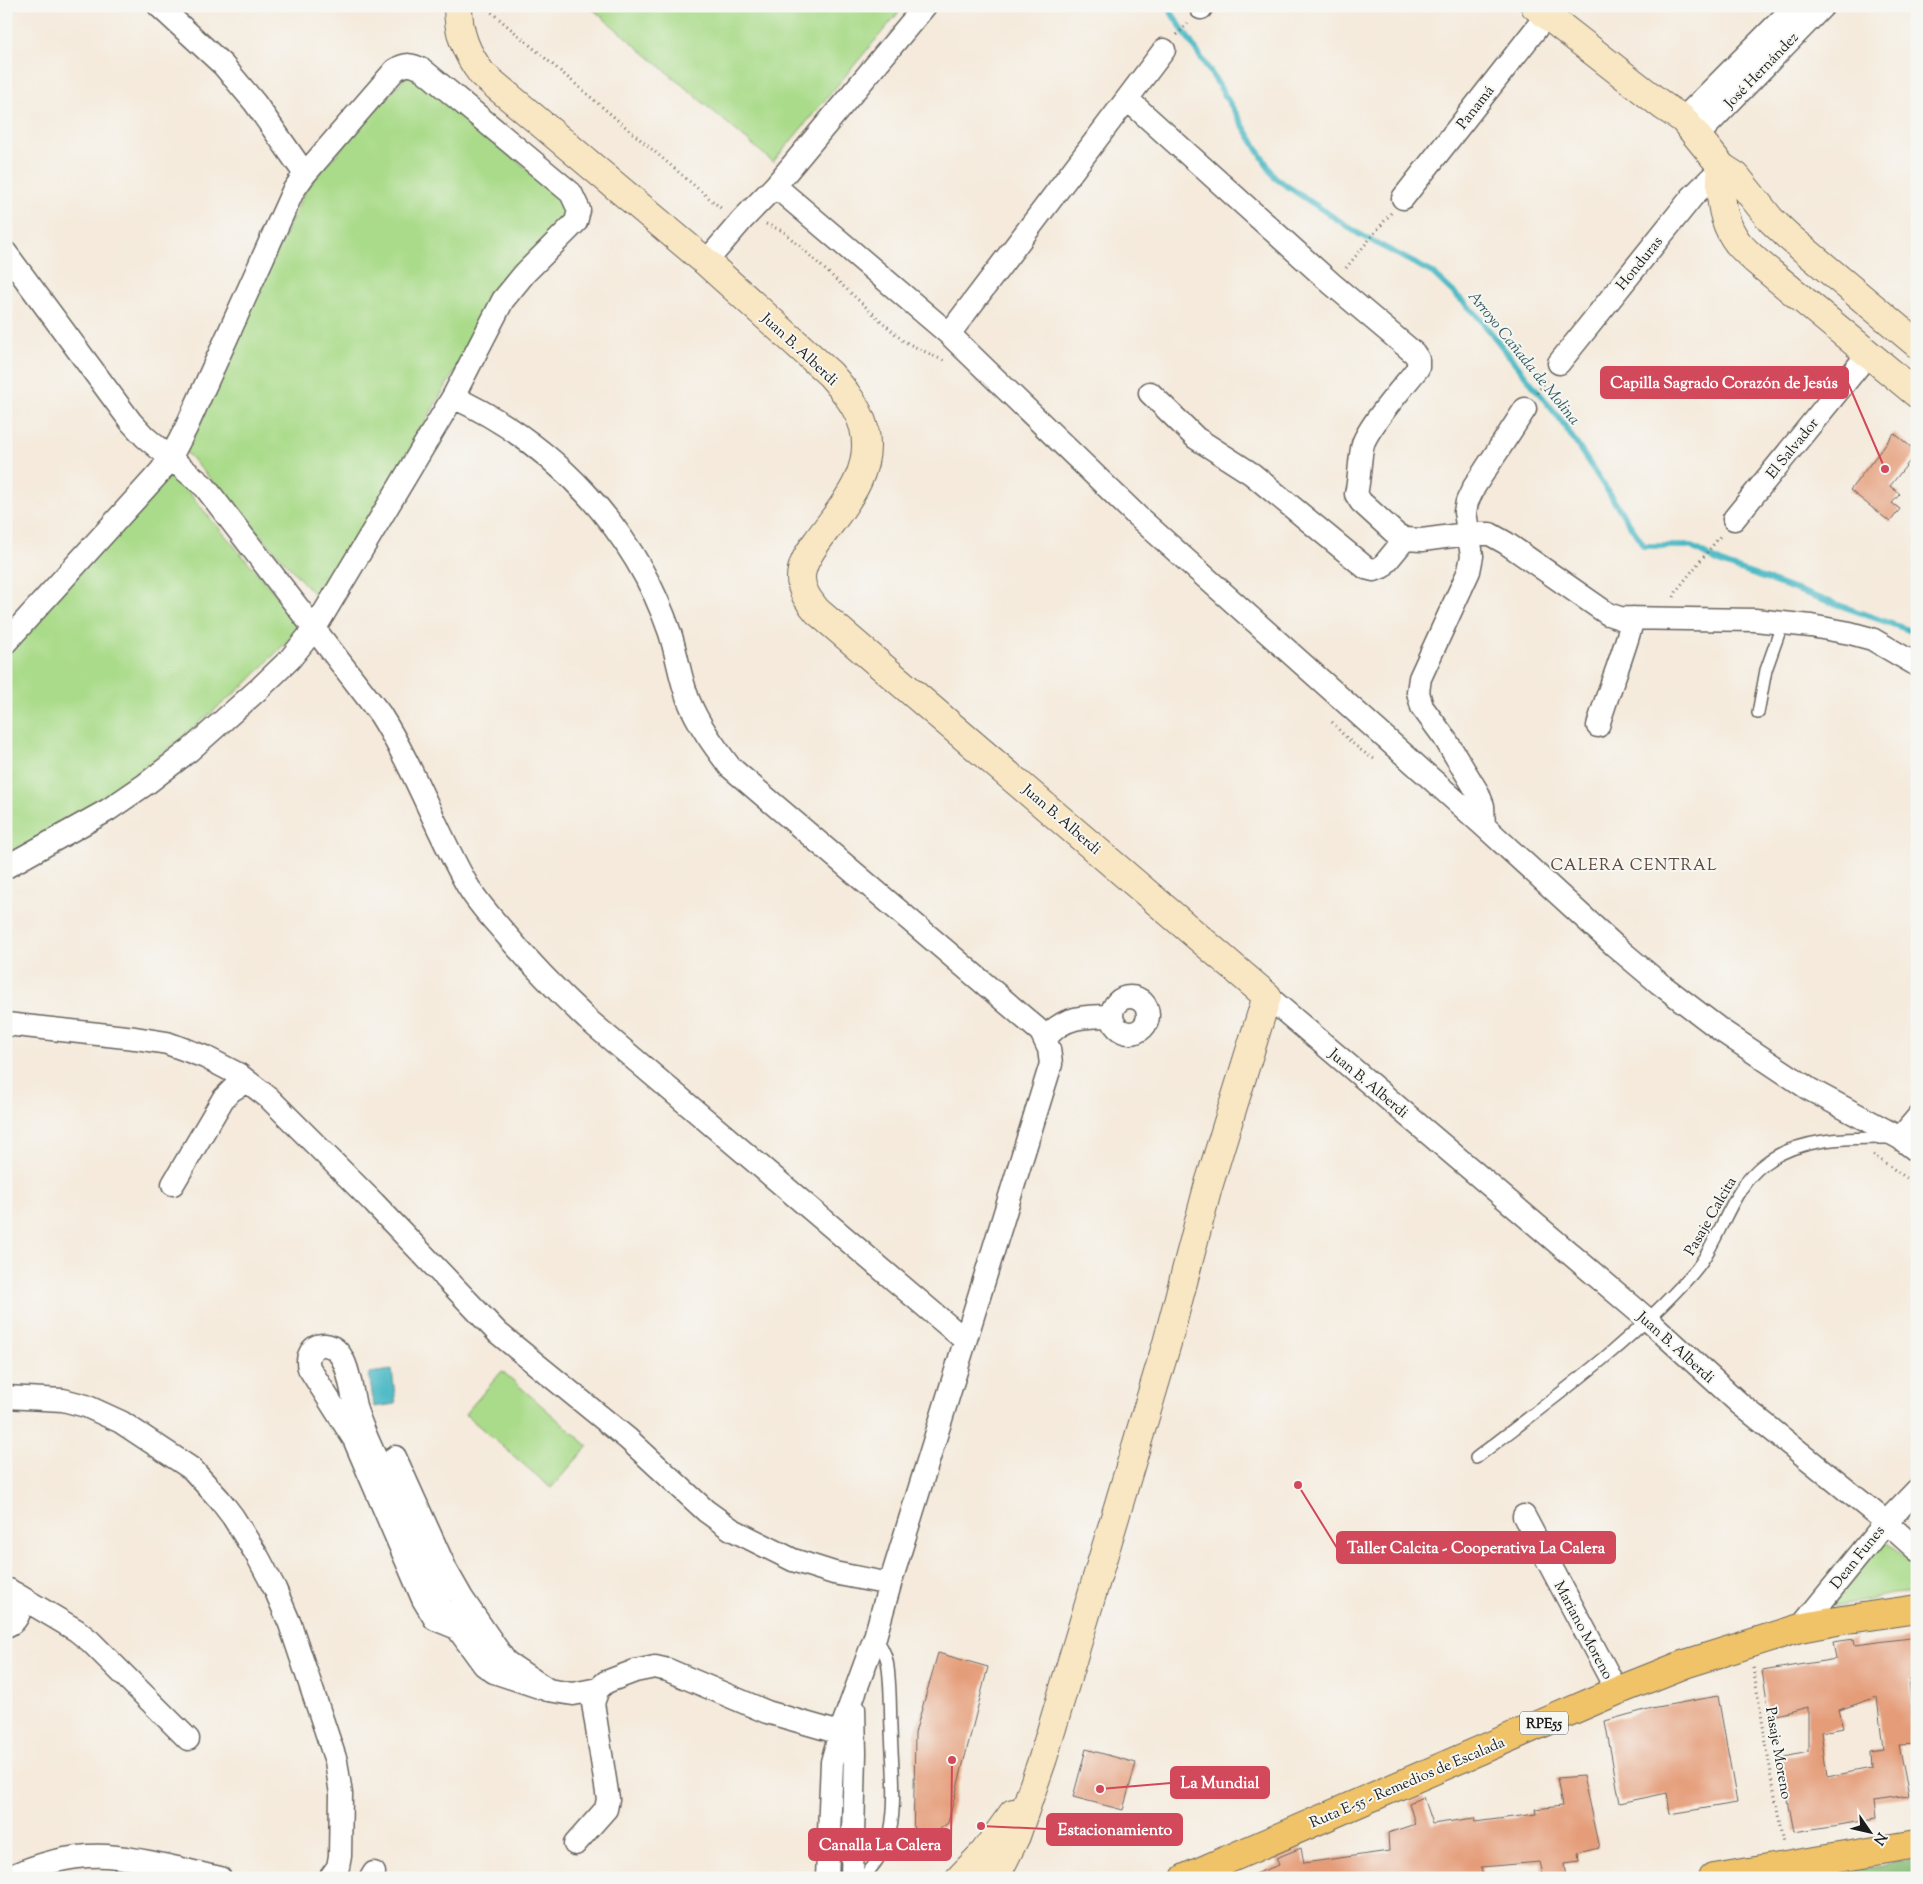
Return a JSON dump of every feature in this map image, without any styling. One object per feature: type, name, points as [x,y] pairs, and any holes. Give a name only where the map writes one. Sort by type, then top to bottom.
[{"type":"main road","name":"Ruta E-55 - Remedios de Escalada","points":[[1185,1878],[1617,1691],[1685,1664],[1800,1628],[1917,1609]]},
{"type":"main road","points":[[1713,1878],[1915,1845]]},
{"type":"street","points":[[159,6],[223,64],[255,104],[305,174]]},
{"type":"street","name":"Juan B. Alberdi","points":[[458,6],[460,32],[464,45],[482,74],[706,262],[830,374],[853,403],[864,428],[866,447],[863,466],[857,485],[805,563],[801,577],[803,591],[808,601],[817,611],[1647,1319],[1740,1404],[1886,1522],[1917,1550]]},
{"type":"street","points":[[706,262],[774,186],[925,6]]},
{"type":"street","name":"José Hernández","points":[[1691,127],[1795,6]]},
{"type":"street","name":"José Hernández","points":[[1691,127],[1823,6]]},
{"type":"street","points":[[1541,11],[1691,127],[1722,167],[1736,176],[1770,220],[1917,344]]},
{"type":"street","name":"Panamá","points":[[1398,204],[1541,11]]},
{"type":"street","points":[[949,334],[1164,50]]},
{"type":"street","points":[[6,642],[160,472],[171,457],[186,428],[293,191],[305,174],[395,70],[404,64],[414,64],[423,70],[571,192],[579,210],[576,222],[525,273],[503,300],[453,397],[315,628],[290,659],[190,750],[146,784],[108,810],[6,867]]},
{"type":"street","points":[[1127,99],[1325,277],[1414,353],[1418,359],[1418,368],[1363,443],[1360,478],[1356,494],[1361,502],[1396,534],[1405,539],[1422,540],[1467,534],[1490,534],[1506,543],[1608,614],[1620,618],[1783,622],[1850,633],[1872,639],[1917,665]]},
{"type":"street","points":[[1722,167],[1720,188],[1724,209],[1729,227],[1738,242],[1755,260],[1917,394]]},
{"type":"street","name":"Honduras","points":[[1559,363],[1692,197],[1722,167]]},
{"type":"street","points":[[774,186],[949,334],[1137,516],[1484,826],[1614,945],[1659,983],[1722,1031],[1809,1090],[1908,1145],[1917,1118]]},
{"type":"street","points":[[6,254],[131,422],[146,438],[205,487],[315,628],[385,722],[412,771],[467,884],[518,950],[554,989],[587,1019],[965,1340]]},
{"type":"street","name":"El Salvador","points":[[1734,519],[1869,353]]},
{"type":"street","points":[[1150,393],[1196,438],[1252,474],[1366,568],[1374,570],[1382,567],[1405,539]]},
{"type":"street","points":[[453,397],[478,409],[540,450],[601,509],[628,546],[651,588],[670,633],[688,698],[700,724],[730,767],[1041,1032],[1050,1049],[1051,1064],[875,1636],[840,1733],[832,1762],[827,1878]]},
{"type":"street","points":[[1484,826],[1483,806],[1478,794],[1444,737],[1422,707],[1418,692],[1420,678],[1469,571],[1472,556],[1467,534],[1465,512],[1467,502],[1474,487],[1525,409]]},
{"type":"street","points":[[1598,726],[1609,687],[1627,642],[1633,618]]},
{"type":"street","points":[[995,1878],[1016,1836],[1032,1785],[1043,1758],[1167,1343],[1208,1187],[1267,996]]},
{"type":"street","points":[[1046,1039],[1052,1030],[1066,1020],[1089,1016],[1112,1016]]},
{"type":"street","points":[[6,1024],[167,1043],[205,1057],[238,1074],[269,1098],[374,1203],[498,1333],[628,1439],[706,1511],[731,1528],[793,1560],[834,1573],[890,1584]]},
{"type":"street","points":[[173,1184],[223,1099],[232,1090],[247,1081]]},
{"type":"street","points":[[457,1628],[435,1619],[423,1599],[354,1439],[309,1368],[307,1360],[310,1352],[317,1346],[326,1345],[336,1350],[342,1357],[356,1410],[431,1586],[441,1606],[457,1628],[484,1666],[510,1678],[548,1690],[574,1694],[598,1689]]},
{"type":"street","points":[[6,1397],[63,1400],[86,1406],[121,1422],[192,1469],[233,1517],[258,1557],[275,1589],[290,1624],[336,1761],[341,1794],[340,1856],[338,1867],[330,1878]]},
{"type":"street","points":[[395,1457],[446,1570],[462,1598],[506,1662],[548,1690]]},
{"type":"street","name":"Dean Funes","points":[[1800,1628],[1886,1522],[1917,1490]]},
{"type":"street","name":"Mariano Moreno","points":[[1524,1516],[1617,1691]]},
{"type":"street","points":[[10,1591],[76,1630],[90,1641],[188,1739]]},
{"type":"street","points":[[10,1591],[20,1604],[12,1621]]},
{"type":"street","points":[[12,1621],[37,1614],[52,1617]]},
{"type":"street","points":[[575,1844],[606,1809],[608,1799],[593,1703],[598,1689],[606,1682],[635,1671],[655,1667],[668,1670],[767,1712],[840,1733]]},
{"type":"street","points":[[852,1878],[855,1754],[854,1698]]},
{"type":"street","points":[[960,1878],[983,1854],[1032,1785]]},
{"type":"street","points":[[7,1878],[49,1862],[104,1856],[129,1859],[220,1878]]},
{"type":"lane","points":[[1758,713],[1766,670],[1783,622]]},
{"type":"lane","name":"Pasaje Calcita","points":[[1476,1458],[1618,1347],[1693,1274],[1707,1255],[1735,1199],[1748,1179],[1762,1165],[1782,1152],[1805,1145],[1847,1138],[1908,1145]]},
{"type":"lane","points":[[862,1878],[870,1870],[884,1848],[890,1833],[892,1811],[893,1786],[887,1668],[883,1650],[875,1636]]},
{"type":"path","points":[[1164,50],[1202,7]]},
{"type":"path","points":[[1340,275],[1398,204]]},
{"type":"path","points":[[1525,409],[1559,363]]},
{"type":"path","points":[[1677,590],[1734,519]]},
{"type":"path","name":"Pasaje Moreno","points":[[1749,1643],[1787,1866]]},
{"type":"green space","points":[[589,6],[904,6],[773,162]]},
{"type":"green space","points":[[407,75],[419,77],[567,203],[567,217],[503,289],[320,601],[184,450],[307,187]]},
{"type":"green space","points":[[175,477],[298,620],[295,633],[248,682],[146,767],[97,803],[6,858],[6,653],[167,478]]},
{"type":"green space","points":[[502,1371],[588,1446],[551,1488],[465,1414]]},
{"type":"green space","points":[[1882,1541],[1888,1543],[1917,1568],[1917,1592],[1892,1594],[1830,1606]]},
{"type":"green space","points":[[1913,1860],[1917,1861],[1917,1878],[1815,1878]]},
{"type":"water","points":[[392,1370],[396,1404],[374,1407],[369,1373]]},
{"type":"building","points":[[1894,433],[1917,452],[1890,486],[1900,494],[1892,503],[1900,509],[1890,522],[1850,490]]},
{"type":"building","points":[[1917,1637],[1917,1679],[1909,1680],[1913,1724],[1917,1723],[1917,1744],[1899,1745],[1909,1796],[1874,1801],[1876,1819],[1794,1832],[1780,1758],[1808,1752],[1808,1707],[1770,1717],[1762,1671],[1836,1659],[1833,1642],[1854,1639],[1855,1645]],"holes":[[[1877,1697],[1883,1749],[1870,1751],[1871,1768],[1827,1777],[1821,1732],[1844,1728],[1839,1710]]]},
{"type":"building","points":[[938,1653],[988,1667],[948,1823],[913,1849],[915,1733]]},
{"type":"building","points":[[1718,1696],[1737,1803],[1670,1814],[1667,1793],[1620,1803],[1605,1721],[1652,1708]]},
{"type":"building","points":[[1086,1749],[1136,1763],[1123,1810],[1073,1797]]},
{"type":"building","points":[[1583,1776],[1599,1848],[1578,1853],[1579,1862],[1564,1864],[1566,1878],[1544,1878],[1540,1862],[1481,1867],[1483,1878],[1249,1878],[1249,1876],[1279,1865],[1276,1858],[1301,1848],[1304,1863],[1389,1851],[1388,1833],[1415,1824],[1409,1803],[1423,1797],[1432,1824],[1474,1818],[1475,1822],[1536,1814],[1535,1809],[1562,1806],[1557,1778]]},
{"type":"waterway","name":"Arroyo Cañada de Molina","points":[[1167,6],[1215,79],[1275,178],[1359,234],[1433,273],[1475,313],[1560,419],[1644,546],[1690,546],[1721,563],[1917,633]]},
{"type":"place","name":"Capilla Sagrado Corazón de Jesús","points":[[1885,469]]},
{"type":"place","name":"Taller Calcita - Cooperativa La Calera","points":[[1298,1485]]},
{"type":"place","name":"Canalla La Calera","points":[[952,1760]]},
{"type":"place","name":"La Mundial","points":[[1100,1789]]},
{"type":"place","name":"Estacionamiento","points":[[981,1826]]},
{"type":"district","name":"CALERA CENTRAL","points":[[1634,864]]}]
